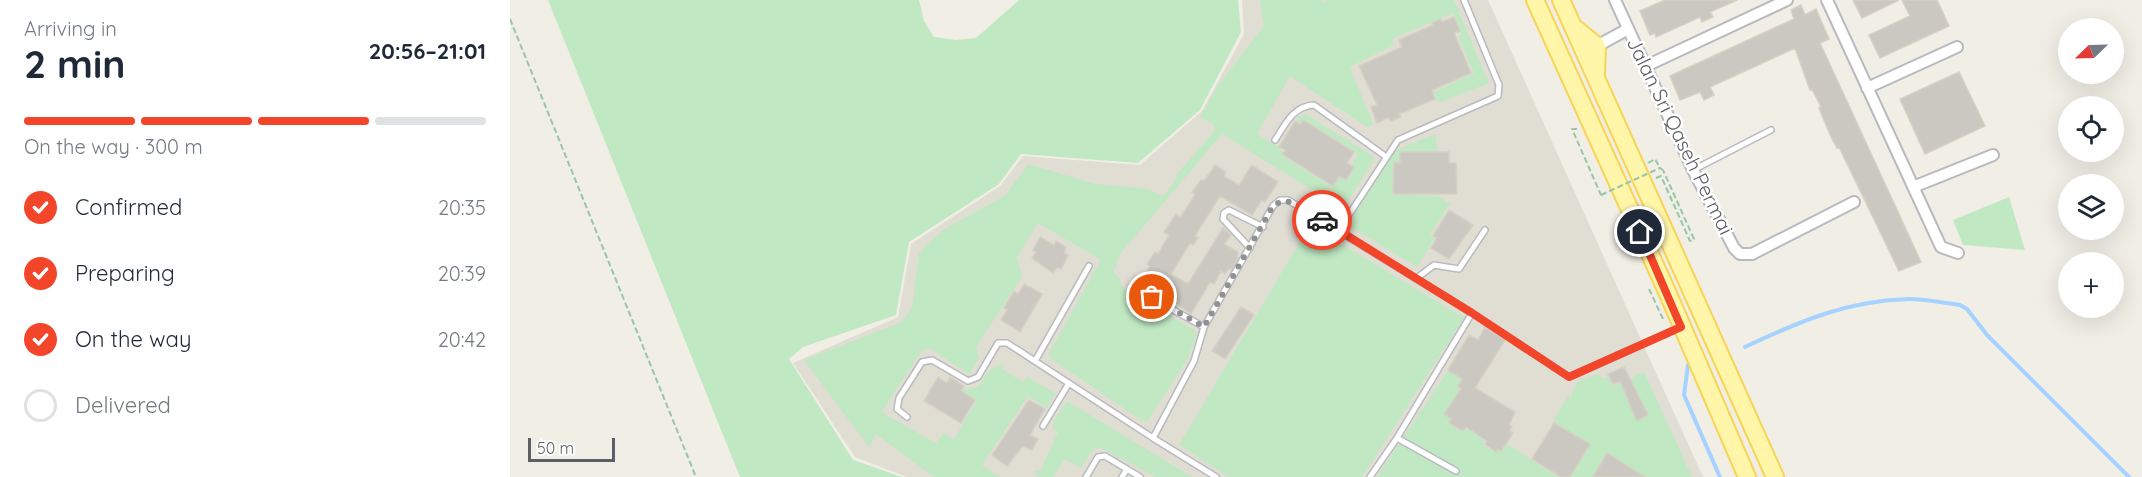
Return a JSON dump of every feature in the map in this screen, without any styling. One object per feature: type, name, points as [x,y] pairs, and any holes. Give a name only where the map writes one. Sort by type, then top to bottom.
[{"type":"main road","points":[[1535,0],[1669,296],[1743,472]]},
{"type":"main road","points":[[1561,0],[1775,477]]},
{"type":"main road","points":[[1571,24],[1597,46],[1595,67],[1598,85]]},
{"type":"street","name":"Jalan Sri Qaseh Permai","points":[[1615,0],[1694,170],[1734,248],[1740,254],[1752,254],[1854,202]]},
{"type":"street","points":[[1647,66],[1787,0]]},
{"type":"street","points":[[1827,0],[1941,247],[1958,253]]},
{"type":"street","points":[[1597,46],[1628,29]]},
{"type":"street","points":[[1867,88],[1957,47]]},
{"type":"street","points":[[1913,188],[1993,155]]},
{"type":"lane","points":[[1339,230],[1385,156],[1398,140],[1498,96],[1499,85],[1464,0]]},
{"type":"lane","points":[[1275,141],[1294,112],[1305,106],[1314,105],[1385,156]]},
{"type":"lane","points":[[1694,170],[1771,130]]},
{"type":"lane","points":[[1153,438],[1194,361],[1204,327],[1273,206],[1280,200],[1288,200],[1339,230],[1569,377],[1681,327]]},
{"type":"lane","points":[[1250,248],[1223,219],[1224,213],[1229,210],[1236,212],[1263,227]]},
{"type":"lane","points":[[1417,278],[1434,266],[1459,269],[1485,230]]},
{"type":"lane","points":[[1035,361],[1089,266]]},
{"type":"lane","points":[[1134,288],[1204,327]]},
{"type":"lane","points":[[1370,477],[1397,438],[1472,313]]},
{"type":"lane","points":[[907,417],[897,409],[899,398],[922,362],[932,360],[968,381],[978,377],[998,342],[1007,343],[1216,477]]},
{"type":"lane","points":[[1043,426],[1069,383]]},
{"type":"lane","points":[[1397,438],[1456,471]]},
{"type":"lane","points":[[1086,477],[1098,457],[1105,456],[1140,477]]},
{"type":"lane","points":[[1122,477],[1127,469]]},
{"type":"path","points":[[510,19],[696,477]]},
{"type":"path","points":[[1600,181],[1576,127],[1572,129],[1601,195],[1661,169]]},
{"type":"path","points":[[1655,159],[1661,169],[1694,239],[1690,241],[1661,176],[1655,178],[1648,162],[1655,159]]},
{"type":"shaded area","points":[[1242,0],[1488,0],[1703,477],[907,477],[855,457],[793,363],[898,317],[911,244],[1000,186],[1023,156],[1140,165],[1202,111],[1244,34]]},
{"type":"green space","points":[[548,0],[919,0],[924,21],[934,37],[956,40],[976,38],[1019,0],[1238,0],[1241,32],[1200,110],[1138,163],[1021,154],[999,184],[909,242],[896,315],[803,347],[789,359],[853,460],[902,477],[740,477]]},
{"type":"green space","points":[[1260,0],[1322,0],[1323,3],[1329,0],[1454,0],[1489,83],[1438,103],[1434,92],[1474,73],[1458,36],[1462,33],[1453,13],[1392,39],[1394,45],[1350,67],[1373,124],[1367,127],[1290,76],[1257,134],[1283,150],[1281,155],[1333,188],[1340,177],[1346,181],[1355,167],[1352,164],[1358,154],[1303,119],[1300,123],[1296,121],[1298,117],[1305,114],[1373,156],[1374,160],[1343,209],[1222,134],[1120,254],[1113,273],[1119,277],[1122,287],[1194,330],[1197,335],[1187,360],[1147,422],[1050,358],[1049,353],[1101,260],[1038,223],[1017,257],[1022,277],[976,347],[979,358],[969,374],[931,349],[922,350],[883,410],[884,414],[936,443],[944,433],[954,439],[977,400],[963,392],[965,388],[978,386],[995,367],[1004,364],[1002,369],[1023,382],[1027,377],[1055,393],[1047,408],[1028,396],[982,465],[999,477],[934,477],[876,434],[869,447],[804,360],[902,322],[912,308],[919,253],[943,230],[1006,195],[1028,164],[1095,184],[1148,189],[1163,196],[1176,180],[1176,175],[1215,129],[1212,123],[1200,117],[1219,84],[1264,26]]},
{"type":"green space","points":[[1435,134],[1438,151],[1400,152],[1399,162],[1393,163],[1393,195],[1438,196],[1450,204],[1430,235],[1435,238],[1417,267],[1348,225],[1396,150]]},
{"type":"green space","points":[[2009,197],[2025,250],[1963,245],[1953,220]]},
{"type":"green space","points":[[1310,225],[1464,318],[1362,477],[1229,477],[1179,445]]},
{"type":"green space","points":[[1448,371],[1462,379],[1457,387],[1467,393],[1465,397],[1458,393],[1444,414],[1451,419],[1448,423],[1463,432],[1466,428],[1484,440],[1482,444],[1496,453],[1498,450],[1501,452],[1507,444],[1558,477],[1377,477]]},
{"type":"green space","points":[[1644,372],[1692,477],[1571,477],[1590,444],[1553,421],[1568,396],[1571,398],[1576,383],[1599,373],[1602,379],[1609,377],[1613,386]]},
{"type":"green space","points":[[1067,401],[1191,477],[1156,477],[1099,447],[1091,452],[1081,468],[1065,459],[1053,477],[1039,477],[1034,473],[1035,470],[1040,471],[1058,432],[1053,428],[1053,423]]},
{"type":"building","points":[[1665,0],[1737,0],[1710,12],[1713,17],[1702,22],[1700,17],[1656,37],[1655,33],[1650,35],[1640,11]]},
{"type":"building","points":[[1853,0],[1899,0],[1862,18]]},
{"type":"building","points":[[1902,0],[1937,0],[1949,26],[1880,58],[1869,35],[1910,16]]},
{"type":"building","points":[[1801,5],[1805,15],[1816,9],[1829,39],[1820,43],[1921,262],[1899,271],[1839,147],[1837,148],[1832,139],[1819,108],[1821,107],[1812,89],[1810,90],[1795,48],[1710,87],[1714,95],[1704,100],[1700,92],[1680,100],[1670,76],[1794,19],[1791,10]]},
{"type":"building","points":[[1454,17],[1460,31],[1454,33],[1471,73],[1432,90],[1435,99],[1399,114],[1401,117],[1390,121],[1389,117],[1377,123],[1371,107],[1377,105],[1359,66],[1402,47],[1399,40],[1441,19],[1442,22]]},
{"type":"building","points":[[1959,72],[1985,126],[1925,154],[1900,99]]},
{"type":"building","points":[[1303,120],[1354,152],[1347,163],[1354,167],[1346,180],[1339,176],[1333,186],[1282,154],[1286,150],[1279,147],[1295,121],[1300,124]]},
{"type":"building","points":[[1400,152],[1449,152],[1449,163],[1456,163],[1457,194],[1393,194],[1394,163],[1400,163]]},
{"type":"building","points":[[1215,165],[1226,172],[1224,176],[1239,185],[1252,165],[1278,182],[1265,202],[1262,200],[1252,215],[1220,196],[1195,236],[1198,238],[1193,245],[1190,243],[1171,274],[1188,284],[1223,228],[1231,235],[1224,244],[1238,252],[1237,259],[1231,270],[1229,268],[1225,274],[1221,271],[1214,284],[1210,282],[1191,314],[1154,287],[1152,291],[1139,283],[1150,266],[1147,264],[1155,252],[1158,254],[1169,235],[1164,232],[1176,214],[1180,218],[1195,195],[1192,192],[1201,180],[1204,181]]},
{"type":"building","points":[[1449,210],[1473,225],[1449,259],[1431,248],[1437,238],[1433,236]]},
{"type":"building","points":[[1040,237],[1054,245],[1056,241],[1066,247],[1064,253],[1068,255],[1061,269],[1057,267],[1053,273],[1032,258],[1036,252],[1033,250]]},
{"type":"building","points":[[1024,284],[1042,294],[1020,332],[1001,320],[1007,310],[1004,308],[1014,291],[1018,294]]},
{"type":"building","points":[[1241,307],[1254,315],[1225,359],[1212,351]]},
{"type":"building","points":[[1485,327],[1505,340],[1475,388],[1515,412],[1509,425],[1512,427],[1509,431],[1513,433],[1501,451],[1498,449],[1496,452],[1485,444],[1487,441],[1466,427],[1463,431],[1449,423],[1452,419],[1444,414],[1461,389],[1458,386],[1462,379],[1448,370],[1469,335],[1478,340]]},
{"type":"building","points":[[1624,367],[1648,415],[1637,421],[1620,381],[1613,384],[1608,374]]},
{"type":"building","points":[[938,377],[947,383],[950,377],[964,386],[961,391],[975,400],[961,423],[924,401]]},
{"type":"building","points":[[1029,400],[1045,409],[1030,435],[1038,439],[1032,450],[1023,446],[1007,466],[992,455]]},
{"type":"building","points":[[1554,423],[1590,444],[1570,477],[1561,477],[1532,459]]},
{"type":"building","points":[[1607,453],[1645,477],[1593,477]]},
{"type":"waterway","points":[[1745,347],[1804,321],[1866,303],[1909,299],[1960,305],[1967,309],[1987,335],[2129,477]]},
{"type":"waterway","points":[[1688,365],[1684,395],[1720,477]]},
{"type":"way so far","points":[[1152,297],[1204,327],[1273,206],[1280,200],[1288,200],[1322,220]]},
{"type":"route","points":[[1322,220],[1472,313],[1569,377],[1681,327],[1640,232]]}]
